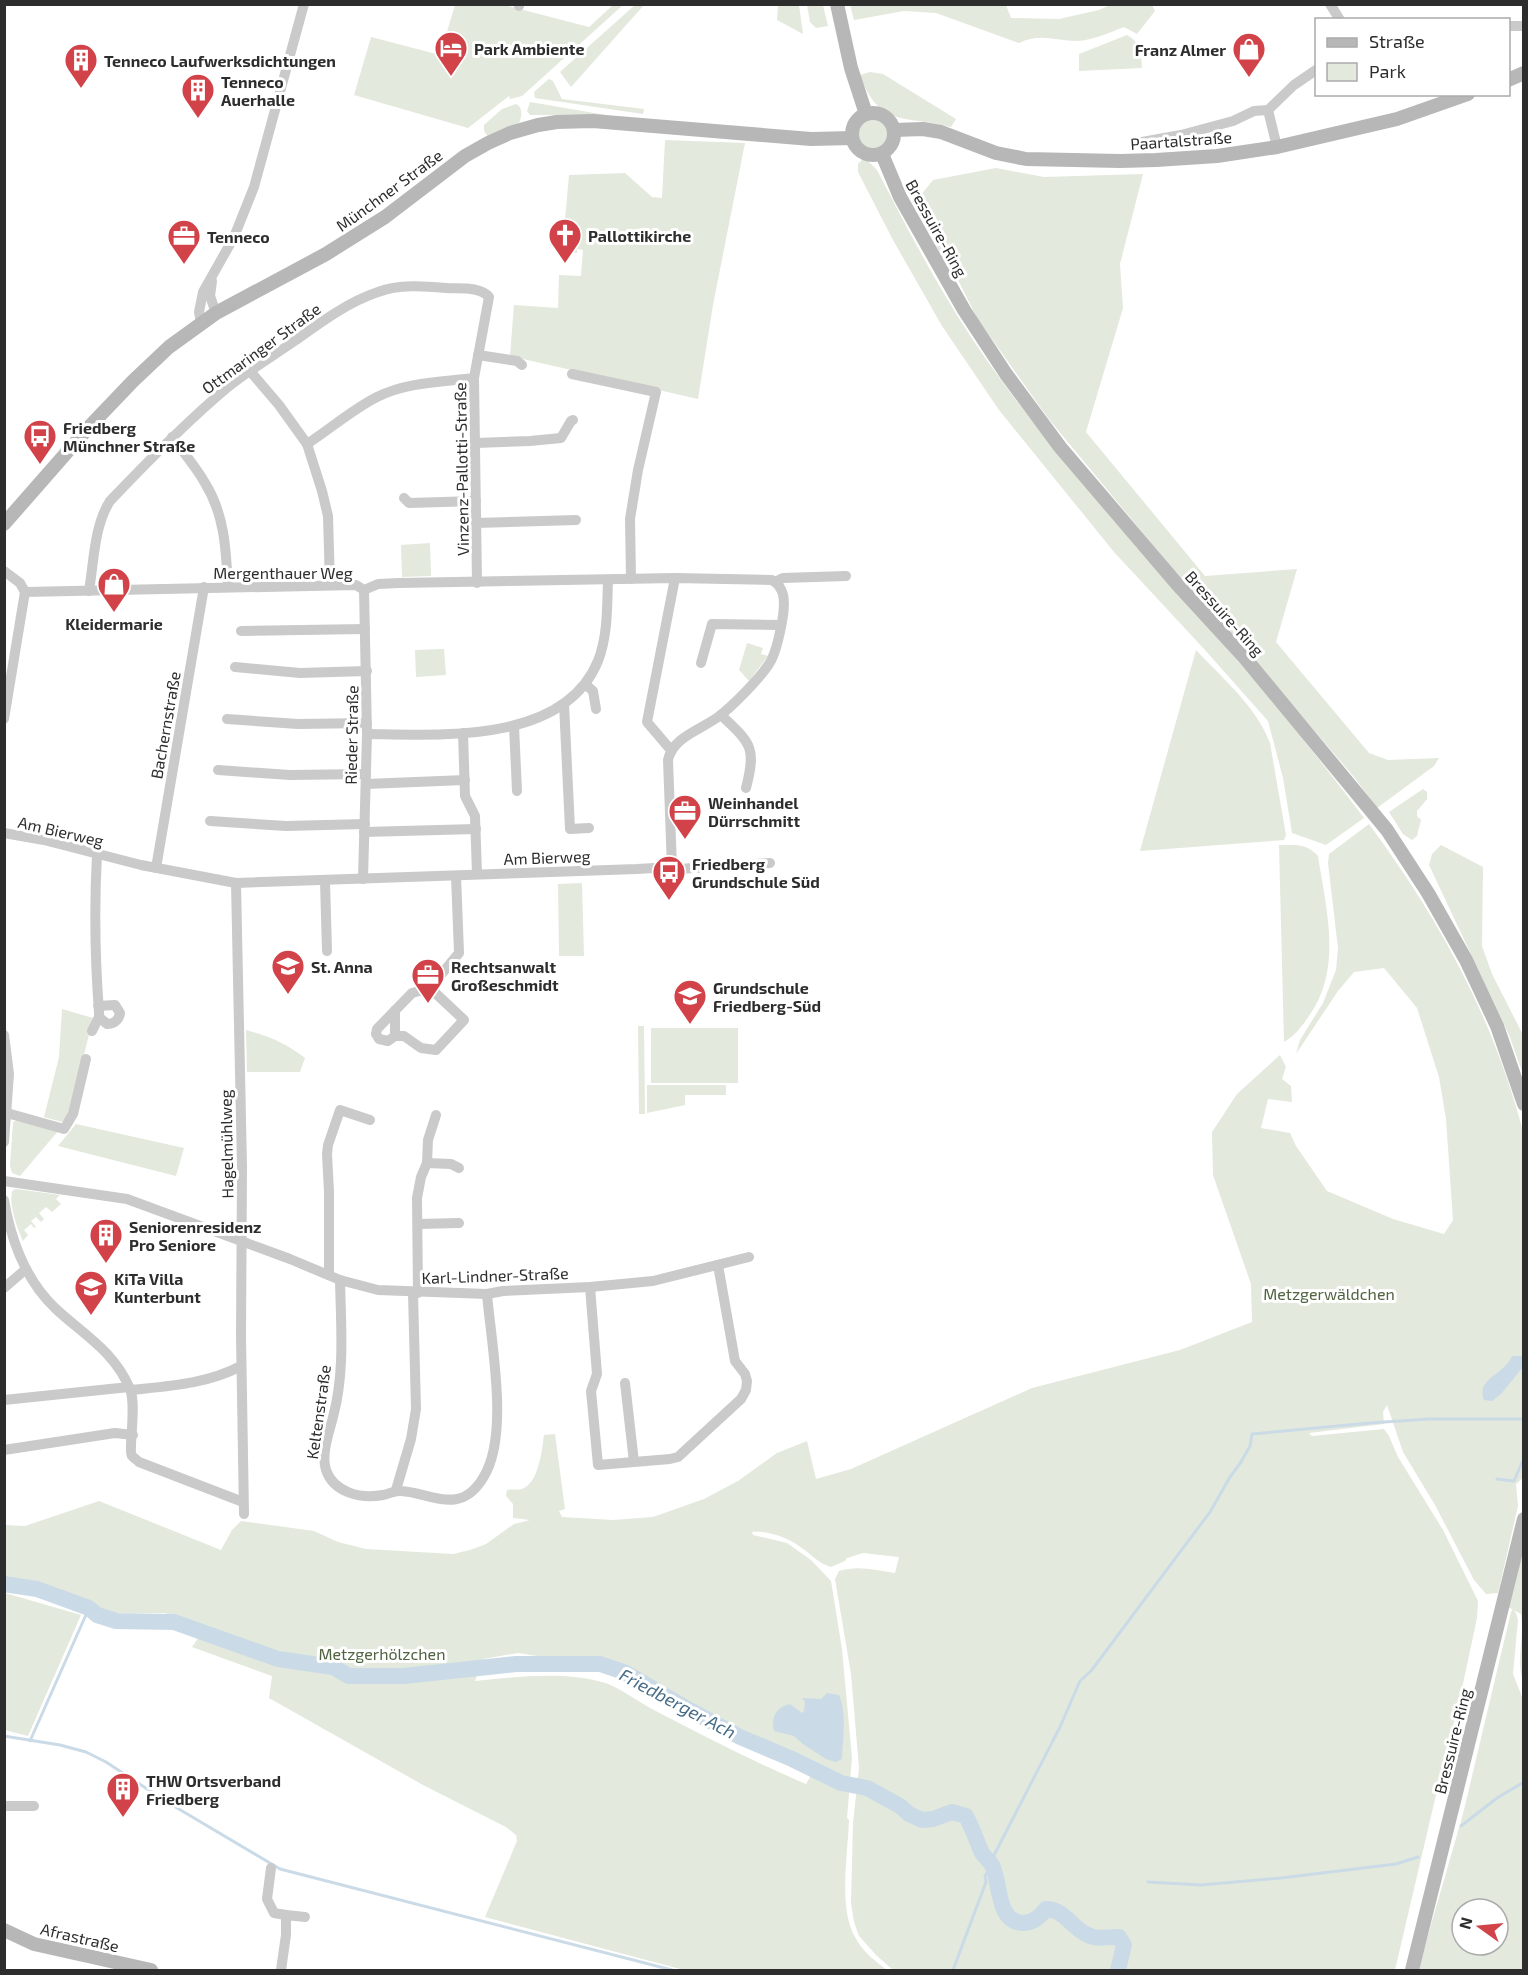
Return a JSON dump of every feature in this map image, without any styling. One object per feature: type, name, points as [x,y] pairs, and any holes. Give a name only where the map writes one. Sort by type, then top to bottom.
[{"type":"main road","points":[[837,4],[851,68],[866,114]]},
{"type":"main road","points":[[1510,80],[1524,73]]},
{"type":"main road","name":"Paartalstraße","points":[[894,130],[923,129],[941,132],[996,153],[1026,159],[1156,160],[1217,156],[1277,147],[1397,119],[1462,96]]},
{"type":"main road","points":[[866,114],[882,115],[888,119],[894,130],[892,145],[882,154],[870,156],[864,154],[856,147],[852,138],[854,126],[866,114]]},
{"type":"main road","name":"Münchner Straße","points":[[4,524],[89,427],[169,347],[201,322],[326,254],[375,223],[465,156],[495,140],[524,128],[557,122],[593,121],[811,139],[852,138]]},
{"type":"main road","name":"Bressuire-Ring","points":[[882,154],[900,197],[964,310],[1006,374],[1060,447],[1177,584],[1245,658],[1387,830],[1428,893],[1466,960],[1497,1026],[1524,1104]]},
{"type":"main road","name":"Bressuire-Ring","points":[[1412,1971],[1524,1519]]},
{"type":"main road","name":"Afrastraße","points":[[4,1929],[34,1944],[151,1971]]},
{"type":"street","points":[[201,322],[199,312],[203,292],[212,279],[236,230],[254,186],[304,4]]},
{"type":"street","points":[[1330,4],[1339,18]]},
{"type":"street","points":[[1142,142],[1181,135],[1233,121],[1254,111],[1268,110],[1294,85],[1315,71]]},
{"type":"street","points":[[1268,110],[1277,147]]},
{"type":"street","points":[[212,279],[210,296],[216,313]]},
{"type":"street","name":"Ottmaringer Straße","points":[[89,591],[103,513],[110,501],[172,437],[230,386],[334,314],[379,291],[398,287],[425,286],[474,290],[484,293]]},
{"type":"street","name":"Vinzenz-Pallotti-Straße","points":[[477,583],[474,378],[489,300],[487,294],[484,293]]},
{"type":"street","points":[[478,355],[516,361],[522,365]]},
{"type":"street","points":[[250,371],[279,405],[307,444],[328,516],[330,585]]},
{"type":"street","points":[[572,374],[656,392],[638,470],[630,519],[631,579]]},
{"type":"street","points":[[307,444],[376,398],[393,391],[413,385],[474,378]]},
{"type":"street","points":[[475,442],[561,438],[573,420]]},
{"type":"street","points":[[172,437],[206,484],[218,512],[224,532],[228,587]]},
{"type":"street","points":[[404,498],[409,503],[476,501]]},
{"type":"street","points":[[476,523],[576,520]]},
{"type":"street","points":[[4,571],[20,583],[25,592],[4,719]]},
{"type":"street","name":"Mergenthauer Weg","points":[[25,592],[330,585],[356,585],[364,590],[378,584],[675,578],[773,581],[783,578],[846,576]]},
{"type":"street","points":[[670,749],[647,722],[675,578]]},
{"type":"street","points":[[227,719],[463,733],[514,726],[541,717],[564,704],[585,684],[598,659],[606,634],[608,580]]},
{"type":"street","points":[[672,867],[668,760],[670,749],[688,734],[698,731],[721,715],[770,663],[781,625],[784,594],[780,585],[773,581]]},
{"type":"street","name":"Bachernstraße","points":[[156,868],[204,587]]},
{"type":"street","name":"Rieder Straße","points":[[363,879],[367,728],[364,590]]},
{"type":"street","points":[[701,663],[712,624],[781,625]]},
{"type":"street","points":[[241,631],[365,629]]},
{"type":"street","points":[[235,667],[300,673],[367,670]]},
{"type":"street","points":[[585,684],[593,690],[596,709]]},
{"type":"street","points":[[564,704],[570,829],[589,828]]},
{"type":"street","points":[[721,715],[747,740],[752,754],[752,768],[747,788]]},
{"type":"street","points":[[514,726],[517,791]]},
{"type":"street","points":[[463,733],[465,796],[475,816],[477,874]]},
{"type":"street","points":[[218,770],[366,779],[465,780]]},
{"type":"street","points":[[210,821],[286,826],[476,830]]},
{"type":"street","name":"Am Bierweg","points":[[4,833],[44,840],[156,868],[236,883],[672,867],[679,869],[770,863]]},
{"type":"street","points":[[92,1031],[99,1011],[94,930],[97,855]]},
{"type":"street","points":[[430,988],[464,1020],[436,1050],[421,1048],[404,1036],[395,1036],[388,1041],[380,1039],[376,1034],[377,1029],[412,993],[430,988],[459,953],[456,876]]},
{"type":"street","points":[[325,881],[327,951]]},
{"type":"street","name":"Hagelmühlweg","points":[[236,883],[244,1514]]},
{"type":"street","points":[[395,1010],[395,1036]]},
{"type":"street","points":[[4,1035],[9,1074],[4,1142]]},
{"type":"street","points":[[7,1113],[64,1129],[73,1114],[86,1059]]},
{"type":"street","points":[[328,1275],[328,1145],[340,1110],[370,1120]]},
{"type":"street","points":[[396,1490],[411,1439],[416,1409],[417,1198],[421,1177],[427,1163],[428,1140],[436,1116]]},
{"type":"street","points":[[427,1163],[451,1164],[459,1168]]},
{"type":"street","name":"Karl-Lindner-Straße","points":[[4,1181],[127,1199],[242,1241],[340,1281],[378,1290],[487,1294],[503,1291],[590,1287],[653,1281],[749,1257]]},
{"type":"street","points":[[4,1200],[26,1269],[37,1287],[56,1309],[108,1354],[130,1389],[133,1410],[133,1436],[130,1448],[132,1456],[140,1462],[243,1502]]},
{"type":"street","points":[[417,1224],[459,1223]]},
{"type":"street","points":[[590,1287],[597,1374],[591,1391],[598,1465],[678,1457],[741,1399],[746,1390],[746,1374],[735,1360],[718,1265]]},
{"type":"street","points":[[4,1288],[26,1269]]},
{"type":"street","name":"Keltenstraße","points":[[340,1281],[341,1367],[336,1407],[325,1450],[326,1469],[333,1483],[353,1494],[376,1496],[396,1490],[441,1500],[456,1499],[472,1490],[483,1479],[488,1469],[495,1437],[497,1406],[487,1294]]},
{"type":"street","points":[[4,1400],[182,1385],[225,1374],[241,1366]]},
{"type":"street","points":[[625,1383],[633,1462]]},
{"type":"street","points":[[4,1450],[115,1432],[133,1436]]},
{"type":"street","points":[[4,1806],[34,1806]]},
{"type":"street","points":[[271,1868],[267,1899],[274,1912],[305,1917]]},
{"type":"street","points":[[281,1971],[286,1915]]},
{"type":"green space","points":[[455,5],[504,5],[589,27],[613,5],[623,5],[522,96],[510,99],[509,96],[468,128],[354,95],[371,37],[440,55]]},
{"type":"green space","points":[[635,5],[644,5],[571,87],[560,72]]},
{"type":"green space","points":[[778,5],[799,5],[803,34],[777,20]]},
{"type":"green space","points":[[807,5],[823,5],[828,26],[816,28],[810,22]]},
{"type":"green space","points":[[850,5],[1006,5],[1011,18],[1059,19],[1099,10],[1110,5],[1152,5],[1155,11],[1137,34],[1124,27],[1087,40],[1033,38],[1019,43],[936,13],[904,11],[854,20]]},
{"type":"green space","points":[[1127,35],[1138,45],[1142,68],[1079,71],[1079,54]]},
{"type":"green space","points":[[870,72],[883,74],[956,119],[951,127],[907,119],[885,112],[867,92],[860,75]]},
{"type":"green space","points":[[549,79],[553,81],[562,99],[644,109],[643,114],[535,98],[534,92]]},
{"type":"green space","points":[[530,102],[606,115],[530,115],[527,111]]},
{"type":"green space","points":[[516,104],[520,107],[521,112],[519,123],[488,137],[484,131],[484,125],[502,109]]},
{"type":"green space","points":[[873,119],[884,123],[888,134],[884,145],[873,149],[862,145],[858,134],[862,123]]},
{"type":"green space","points":[[665,140],[745,143],[713,305],[698,399],[510,356],[514,305],[558,308],[559,275],[581,276],[583,250],[577,249],[577,253],[562,252],[569,175],[625,173],[652,197],[662,198]]},
{"type":"green space","points":[[863,159],[877,170],[947,299],[1004,384],[1071,469],[1263,690],[1364,818],[1326,845],[1292,833],[1283,778],[1268,721],[1114,552],[999,410],[942,326],[893,240],[858,172],[858,164]]},
{"type":"green space","points":[[996,168],[1044,177],[1143,174],[1120,264],[1123,308],[1086,432],[1205,576],[1297,569],[1276,642],[1369,753],[1388,760],[1439,758],[1434,766],[1377,808],[1354,777],[1289,701],[1204,607],[1048,418],[977,318],[958,280],[941,256],[916,201],[933,180]]},
{"type":"green space","points":[[430,543],[431,576],[402,577],[401,545]]},
{"type":"green space","points":[[747,643],[763,648],[761,654],[768,656],[749,681],[739,670]]},
{"type":"green space","points":[[444,649],[446,675],[416,677],[415,650]]},
{"type":"green space","points":[[1196,650],[1248,705],[1264,730],[1270,743],[1286,835],[1284,840],[1140,851]]},
{"type":"green space","points":[[1423,789],[1427,792],[1427,799],[1417,811],[1417,816],[1421,820],[1417,836],[1412,840],[1403,834],[1389,812]]},
{"type":"green space","points":[[1369,824],[1395,861],[1442,934],[1462,972],[1497,1050],[1524,1135],[1524,1477],[1516,1484],[1518,1506],[1498,1593],[1486,1594],[1474,1580],[1435,1505],[1403,1452],[1387,1405],[1383,1412],[1384,1424],[1309,1433],[1312,1436],[1384,1429],[1398,1457],[1443,1530],[1478,1601],[1477,1618],[1457,1712],[1395,1970],[893,1970],[859,1936],[851,1903],[853,1823],[859,1768],[851,1674],[835,1579],[839,1571],[853,1568],[895,1573],[899,1557],[863,1553],[847,1558],[831,1567],[819,1562],[797,1544],[785,1538],[765,1532],[752,1532],[753,1535],[787,1543],[811,1560],[831,1581],[842,1649],[852,1758],[847,1818],[849,1820],[845,1896],[847,1911],[850,1925],[861,1947],[887,1970],[684,1970],[485,1917],[517,1841],[516,1835],[506,1827],[423,1785],[269,1698],[272,1676],[192,1647],[206,1627],[165,1613],[109,1613],[60,1593],[5,1580],[5,1525],[25,1526],[99,1501],[221,1550],[232,1530],[241,1521],[314,1531],[338,1542],[366,1549],[453,1554],[470,1550],[486,1544],[514,1524],[530,1520],[513,1518],[513,1504],[506,1496],[507,1490],[522,1489],[532,1480],[539,1465],[544,1435],[555,1434],[565,1509],[559,1511],[562,1517],[613,1520],[653,1517],[704,1499],[738,1481],[777,1453],[807,1441],[816,1479],[851,1469],[1032,1388],[1180,1350],[1252,1322],[1251,1284],[1213,1175],[1212,1132],[1237,1094],[1280,1055],[1286,1067],[1282,1079],[1291,1086],[1292,1102],[1268,1099],[1261,1128],[1290,1133],[1296,1146],[1327,1191],[1393,1219],[1444,1234],[1453,1220],[1446,1119],[1439,1077],[1417,1008],[1384,968],[1354,972],[1338,991],[1296,1054],[1300,1040],[1323,1003],[1336,970],[1338,948],[1328,863],[1329,854]],"holes":[[[518,1653],[556,1659],[593,1661],[620,1669],[739,1734],[786,1750],[816,1767],[806,1784],[767,1767],[602,1682],[555,1676],[475,1681],[483,1659]]]},
{"type":"green space","points":[[1279,845],[1305,847],[1318,856],[1328,917],[1329,938],[1326,978],[1319,998],[1301,1027],[1284,1042]]},
{"type":"green space","points":[[1441,845],[1483,867],[1482,946],[1492,974],[1523,1035],[1523,1074],[1509,1035],[1429,865],[1432,854]]},
{"type":"green space","points":[[582,883],[584,956],[559,956],[558,884]]},
{"type":"green space","points":[[62,1009],[93,1018],[70,1113],[62,1122],[44,1117],[59,1057]]},
{"type":"green space","points":[[638,1026],[644,1026],[645,1114],[639,1114]]},
{"type":"green space","points":[[651,1028],[738,1028],[738,1083],[651,1083]]},
{"type":"green space","points":[[246,1030],[277,1041],[305,1058],[300,1072],[247,1072]]},
{"type":"green space","points":[[647,1085],[726,1085],[726,1095],[685,1095],[685,1105],[647,1113]]},
{"type":"green space","points":[[18,1120],[58,1131],[20,1176],[12,1173],[10,1166],[13,1122]]},
{"type":"green space","points":[[76,1124],[184,1148],[176,1176],[58,1146]]},
{"type":"green space","points":[[16,1189],[60,1195],[56,1199],[61,1204],[52,1212],[46,1207],[39,1213],[44,1219],[41,1222],[36,1217],[31,1221],[36,1227],[34,1228],[31,1224],[24,1230],[28,1235],[23,1241],[12,1203],[12,1191]]},
{"type":"green space","points":[[1523,1526],[1523,1681],[1520,1664],[1521,1614],[1504,1605]]},
{"type":"green space","points":[[5,1593],[81,1615],[28,1736],[5,1730]]},
{"type":"green space","points":[[1513,1609],[1518,1620],[1513,1674],[1524,1702],[1523,1970],[1418,1970],[1463,1814]]},
{"type":"water","points":[[1512,1356],[1523,1356],[1523,1367],[1501,1394],[1492,1401],[1484,1400],[1484,1385],[1506,1365]]},
{"type":"water","points":[[827,1693],[839,1695],[843,1710],[842,1759],[836,1762],[826,1759],[794,1736],[774,1731],[773,1726],[774,1717],[781,1708],[790,1704],[802,1713],[805,1702],[802,1698],[821,1699]]},
{"type":"waterway","points":[[990,1863],[1060,1727],[1080,1681],[1091,1671],[1210,1512],[1250,1446],[1252,1434],[1429,1419],[1524,1419]]},
{"type":"waterway","points":[[1497,1479],[1514,1481],[1524,1458]]},
{"type":"waterway","name":"Friedberger Ach","points":[[4,1584],[37,1589],[89,1608],[97,1615],[116,1621],[174,1622],[278,1659],[333,1667],[349,1676],[404,1676],[516,1664],[600,1664],[624,1672],[740,1737],[841,1783],[867,1788],[922,1820],[933,1819],[952,1812],[966,1816],[982,1853],[992,1865],[1001,1900],[1008,1916],[1014,1921],[1027,1923],[1036,1919],[1046,1909],[1052,1910],[1063,1915],[1090,1936],[1119,1937],[1124,1945],[1118,1970]]},
{"type":"waterway","points":[[30,1741],[89,1608]]},
{"type":"waterway","points":[[4,1736],[60,1745],[86,1752],[280,1869],[672,1970]]},
{"type":"waterway","points":[[1461,1826],[1497,1798],[1524,1782]]},
{"type":"waterway","points":[[1148,1882],[1201,1885],[1281,1878],[1396,1864],[1418,1857]]},
{"type":"waterway","points":[[953,1970],[986,1882],[985,1876],[992,1865]]},
{"type":"place","name":"Park Ambiente","points":[[451,77]]},
{"type":"place","name":"Franz Almer","points":[[1249,78]]},
{"type":"place","name":"Tenneco Laufwerksdichtungen","points":[[81,89]]},
{"type":"place","name":"Tenneco Auerhalle","points":[[198,119]]},
{"type":"place","name":"Pallottikirche","points":[[565,264]]},
{"type":"place","name":"Tenneco","points":[[184,265]]},
{"type":"place","name":"Friedberg Münchner Straße","points":[[40,465]]},
{"type":"place","name":"Kleidermarie","points":[[114,613]]},
{"type":"place","name":"Weinhandel Dürrschmitt","points":[[685,840]]},
{"type":"place","name":"Friedberg Grundschule Süd","points":[[669,901]]},
{"type":"place","name":"St. Anna","points":[[288,995]]},
{"type":"place","name":"Rechtsanwalt Großeschmidt","points":[[428,1004]]},
{"type":"place","name":"Grundschule Friedberg-Süd","points":[[690,1025]]},
{"type":"place","name":"Seniorenresidenz Pro Seniore","points":[[106,1264]]},
{"type":"place","name":"KiTa Villa Kunterbunt","points":[[91,1316]]},
{"type":"place","name":"THW Ortsverband Friedberg","points":[[123,1818]]},
{"type":"park label","name":"Metzgerwäldchen","points":[[1329,1293]]},
{"type":"park label","name":"Metzgerhölzchen","points":[[382,1653]]}]
